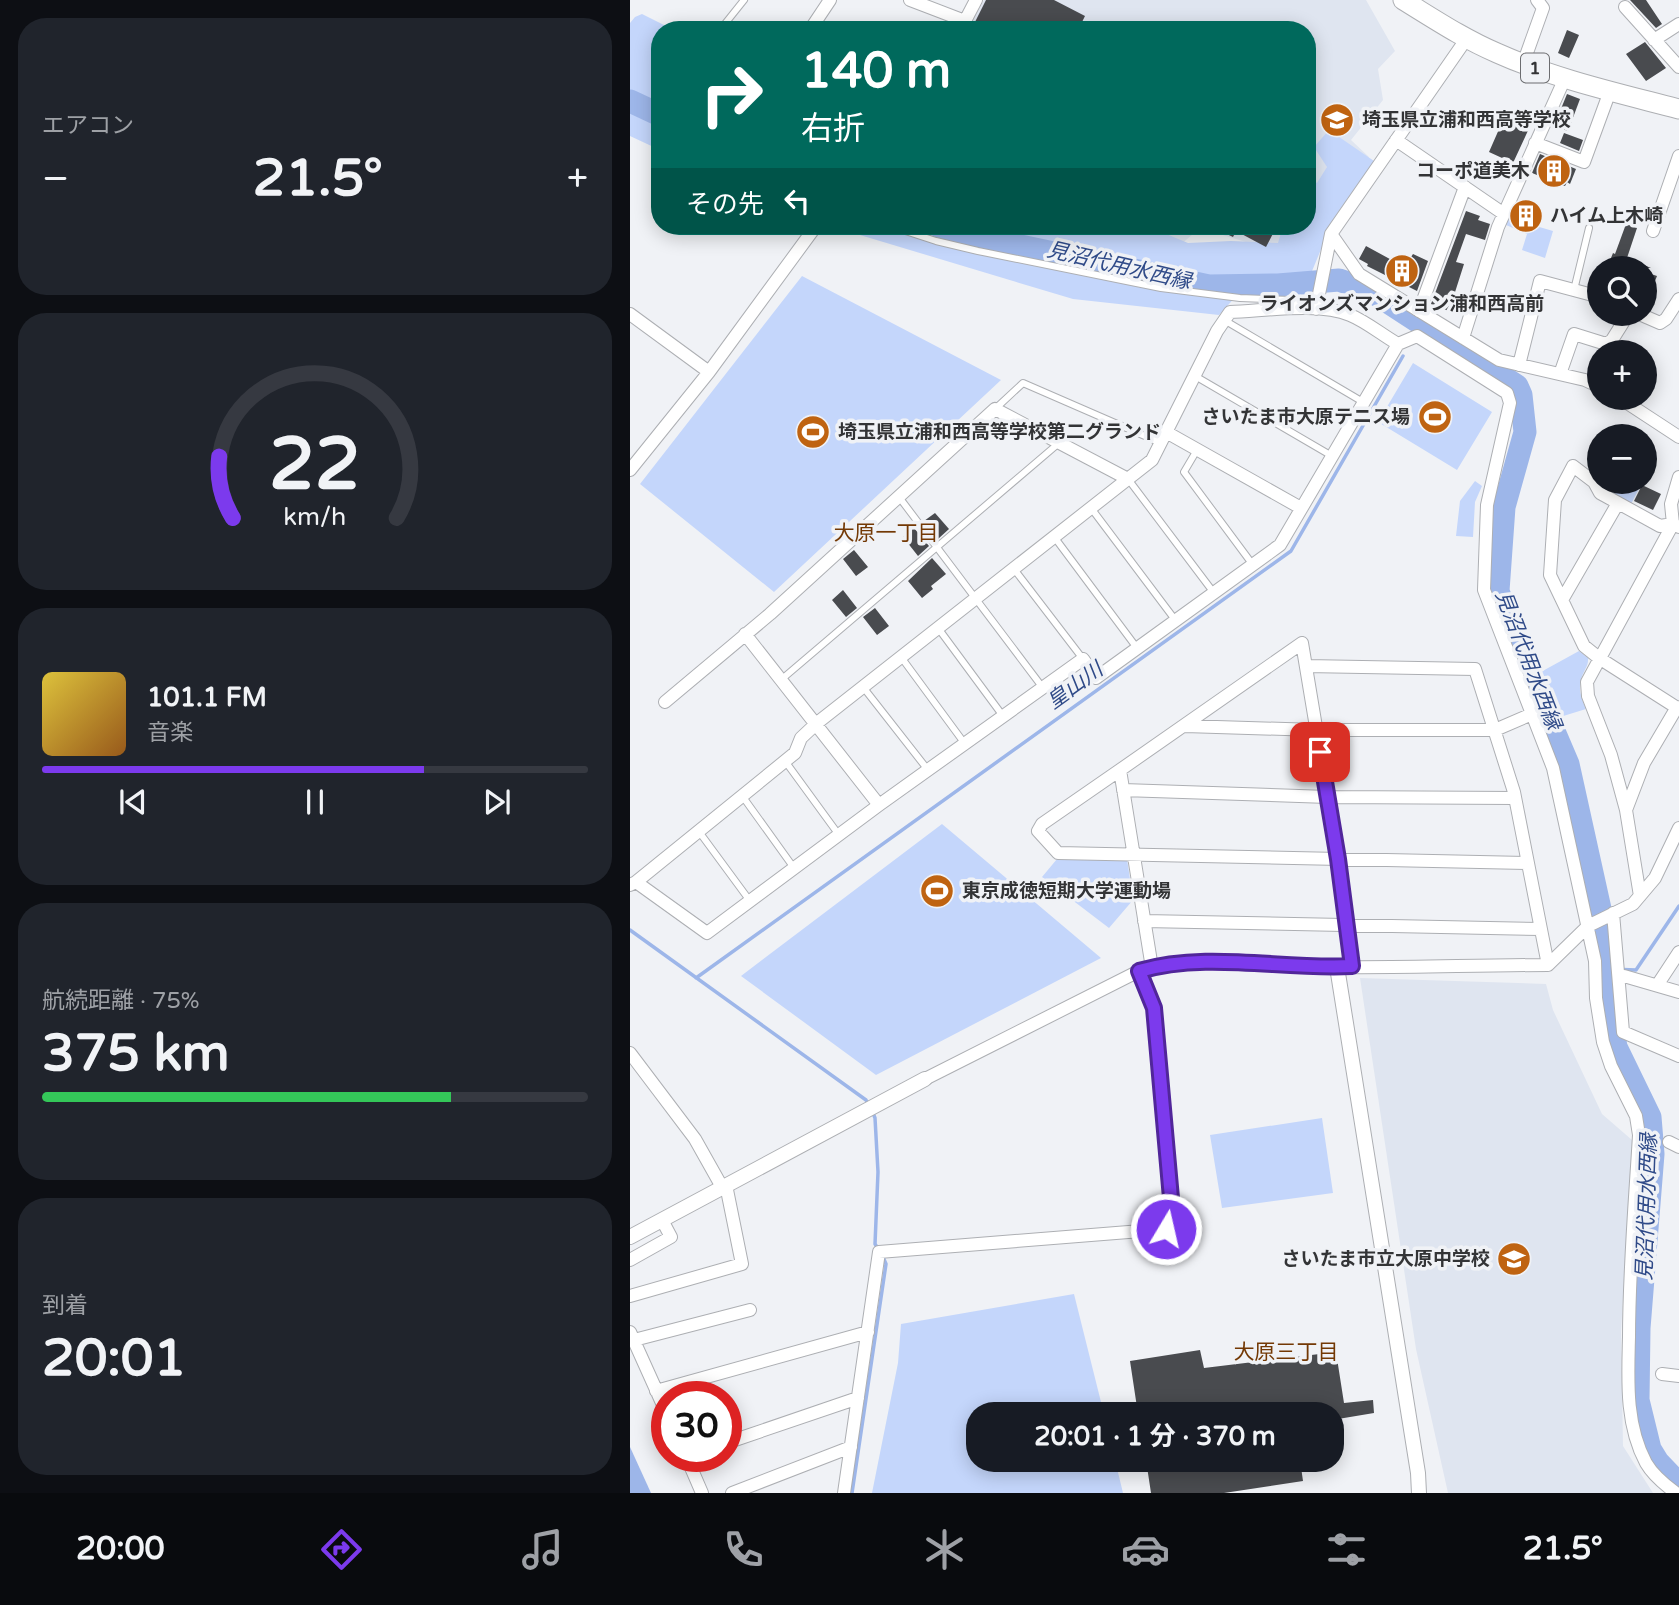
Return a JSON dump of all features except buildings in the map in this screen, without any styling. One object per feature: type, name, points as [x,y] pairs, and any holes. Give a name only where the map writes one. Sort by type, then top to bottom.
[{"type":"main road","name":"1","points":[[1403,0],[1467,38],[1523,64],[1679,109]]},
{"type":"street","points":[[817,21],[830,0]]},
{"type":"street","points":[[910,0],[962,21]]},
{"type":"street","points":[[966,21],[976,0]]},
{"type":"street","points":[[1523,64],[1543,8],[1537,0]]},
{"type":"street","points":[[1625,7],[1679,68]]},
{"type":"street","points":[[1654,40],[1679,24]]},
{"type":"street","points":[[1317,303],[1331,234],[1467,38]]},
{"type":"street","points":[[1463,338],[1504,214],[1565,78]]},
{"type":"street","points":[[1535,143],[1584,162],[1610,91]]},
{"type":"street","points":[[1396,140],[1504,214]]},
{"type":"street","points":[[1653,231],[1679,156]]},
{"type":"street","points":[[1419,311],[1465,187]]},
{"type":"street","points":[[1331,234],[1359,274],[1499,360],[1587,381]]},
{"type":"street","points":[[630,470],[709,372],[809,235]]},
{"type":"street","points":[[1519,365],[1540,281],[1587,294]]},
{"type":"street","points":[[1657,322],[1660,323],[1666,319],[1679,299]]},
{"type":"street","points":[[1398,344],[1350,315],[1317,303],[1230,312],[1153,460],[817,723],[801,738],[795,753],[700,832],[633,883],[707,933],[879,805],[1083,659],[1096,678],[1280,545],[1398,344],[1416,336],[1507,393],[1510,403],[1487,505],[1484,590],[1553,768],[1595,961],[1596,998],[1603,1042],[1611,1066],[1636,1116],[1639,1135],[1629,1300],[1628,1403],[1646,1463],[1670,1491]]},
{"type":"street","points":[[630,314],[709,372]]},
{"type":"street","points":[[1560,374],[1574,334],[1606,344],[1612,341],[1621,326]]},
{"type":"street","points":[[665,702],[745,634],[995,409],[1128,479]]},
{"type":"street","points":[[1638,410],[1679,437]]},
{"type":"street","points":[[1164,438],[1197,450],[1301,509]]},
{"type":"street","points":[[1626,810],[1644,763],[1678,708],[1584,646],[1550,575],[1555,500],[1573,466],[1594,482],[1600,493],[1660,526],[1676,526]]},
{"type":"street","points":[[1640,896],[1626,810],[1611,754],[1588,696],[1587,682],[1676,526],[1671,504],[1679,477]]},
{"type":"street","points":[[1562,600],[1618,503]]},
{"type":"street","points":[[745,634],[879,805]]},
{"type":"street","points":[[1419,1493],[1345,966],[1347,926],[1338,859],[1302,643],[1294,646],[1185,726],[1042,824],[1038,831],[1058,853],[1133,855],[1338,859],[1528,863]]},
{"type":"street","points":[[1306,666],[1475,669],[1515,798],[1548,965]]},
{"type":"street","points":[[1185,726],[1316,730],[1494,730],[1532,714]]},
{"type":"street","points":[[1120,769],[1152,968]]},
{"type":"street","points":[[1123,790],[1328,797],[1515,798]]},
{"type":"street","points":[[630,1237],[925,1079],[1139,971],[1172,964],[1218,962],[1345,966],[1548,965],[1588,926],[1633,904],[1655,878],[1679,828]]},
{"type":"street","points":[[1613,913],[1623,1032],[1679,1056]]},
{"type":"street","points":[[1144,921],[1541,929]]},
{"type":"street","points":[[1658,984],[1679,951]]},
{"type":"street","points":[[844,1493],[880,1252],[1166,1229],[1171,1198],[1154,1008],[1139,971]]},
{"type":"street","points":[[1619,981],[1624,976],[1679,992]]},
{"type":"street","points":[[630,1053],[695,1139],[724,1186],[742,1264],[630,1296]]},
{"type":"street","points":[[630,1260],[671,1237],[662,1220]]},
{"type":"street","points":[[652,1381],[632,1336],[750,1311]]},
{"type":"street","points":[[692,1381],[867,1332]]},
{"type":"street","points":[[1662,1374],[1679,1376]]},
{"type":"street","points":[[742,1438],[858,1398]]},
{"type":"street","points":[[732,1493],[850,1447]]},
{"type":"street","points":[[693,1472],[702,1493]]},
{"type":"lane","points":[[727,21],[744,0]]},
{"type":"lane","points":[[1574,290],[1589,228]]},
{"type":"lane","points":[[912,235],[935,244],[1175,290],[1317,303]]},
{"type":"lane","points":[[1224,320],[1363,402]]},
{"type":"lane","points":[[1195,376],[1332,456]]},
{"type":"lane","points":[[995,409],[1023,383],[1164,438]]},
{"type":"lane","points":[[782,679],[1059,443]]},
{"type":"lane","points":[[1197,450],[1184,472],[1252,565]]},
{"type":"lane","points":[[1128,479],[1214,593]]},
{"type":"lane","points":[[898,496],[1043,688]]},
{"type":"lane","points":[[1091,508],[1176,621]]},
{"type":"lane","points":[[1054,537],[1138,648]]},
{"type":"lane","points":[[1014,568],[1083,659]]},
{"type":"lane","points":[[938,628],[1003,716]]},
{"type":"lane","points":[[901,657],[965,744]]},
{"type":"lane","points":[[863,687],[928,770]]},
{"type":"lane","points":[[785,761],[839,835]]},
{"type":"lane","points":[[743,797],[794,868]]},
{"type":"lane","points":[[700,832],[750,901]]},
{"type":"shaded area","name":"埼玉県立浦和西高等学校","points":[[984,0],[1366,0],[1395,51],[1378,69],[1383,100],[1351,140],[1369,157],[1331,212],[1311,262],[1223,235],[1316,235],[1316,21],[973,21]]},
{"type":"shaded area","points":[[642,14],[656,21],[651,21],[651,146],[630,136],[630,23]]},
{"type":"shaded area","points":[[1329,130],[1374,161],[1334,218],[1305,288],[1293,295],[1239,293],[1219,315],[1073,299],[860,235],[1169,235],[1188,243],[1278,243],[1280,235],[1316,235],[1316,182],[1327,167],[1316,150],[1316,145]]},
{"type":"shaded area","points":[[1508,218],[1553,231],[1545,258],[1522,250],[1527,234],[1506,225]]},
{"type":"shaded area","name":"埼玉県立浦和西高等学校","points":[[1152,235],[1192,235],[1179,246]]},
{"type":"shaded area","name":"埼玉県立浦和西高等学校第二グランド","points":[[802,276],[1001,380],[774,592],[640,484]]},
{"type":"shaded area","name":"さいたま市大原テニス場","points":[[1413,363],[1492,412],[1457,470],[1378,422]]},
{"type":"shaded area","points":[[1475,481],[1482,486],[1475,502],[1473,537],[1456,536],[1460,501]]},
{"type":"shaded area","points":[[1611,494],[1636,494],[1631,504]]},
{"type":"shaded area","points":[[1579,651],[1588,658],[1580,687],[1586,709],[1560,717],[1539,673]]},
{"type":"shaded area","name":"東京成徳短期大学運動場","points":[[942,824],[1101,958],[876,1075],[741,976]]},
{"type":"shaded area","points":[[1057,859],[1127,859],[1133,900],[1109,928],[1042,877]]},
{"type":"shaded area","name":"さいたま市立大原中学校","points":[[1360,978],[1546,984],[1553,1010],[1602,1114],[1632,1140],[1621,1332],[1623,1446],[1653,1493],[1448,1493],[1416,1349]]},
{"type":"shaded area","points":[[1322,1118],[1333,1193],[1222,1208],[1210,1135]]},
{"type":"shaded area","points":[[1074,1294],[1101,1402],[966,1402],[966,1472],[1118,1472],[1123,1493],[872,1493],[898,1363],[901,1324]]},
{"type":"shaded area","points":[[630,1447],[651,1493],[630,1493]]},
{"type":"waterway","name":"見沼代用水西縁","points":[[630,101],[651,111]]},
{"type":"waterway","name":"見沼代用水西縁","points":[[975,235],[1209,286],[1278,285],[1339,280],[1371,291],[1517,386],[1521,395],[1525,432],[1504,507],[1498,591],[1519,649],[1568,764],[1606,936],[1611,1017],[1616,1047],[1650,1117],[1653,1154],[1639,1328],[1638,1400],[1650,1449],[1658,1462],[1679,1484]]},
{"type":"waterway","name":"皇山川","points":[[696,978],[1291,551],[1403,356]]},
{"type":"waterway","points":[[1609,969],[1636,970],[1679,906]]},
{"type":"waterway","points":[[630,930],[866,1100],[869,1106]]},
{"type":"waterway","points":[[873,1113],[878,1172],[875,1244],[879,1250]]},
{"type":"waterway","points":[[852,1493],[886,1264],[883,1257]]},
{"type":"place","name":"埼玉県立浦和西高等学校","points":[[1337,120]]},
{"type":"place","name":"コーポ道美木","points":[[1554,171]]},
{"type":"place","name":"ハイム上木崎","points":[[1526,216]]},
{"type":"place","name":"ライオンズマンション浦和西高前","points":[[1402,271]]},
{"type":"place","name":"さいたま市大原テニス場","points":[[1435,417]]},
{"type":"place","name":"埼玉県立浦和西高等学校第二グランド","points":[[813,432]]},
{"type":"place","name":"東京成徳短期大学運動場","points":[[937,891]]},
{"type":"place","name":"さいたま市立大原中学校","points":[[1514,1259]]},
{"type":"district","name":"大原一丁目","points":[[886,533]]},
{"type":"district","name":"大原三丁目","points":[[1286,1352]]},
{"type":"route","points":[[1166,1229],[1171,1198],[1154,1008],[1139,971],[1172,964],[1218,962],[1352,966],[1320,752]]}]
